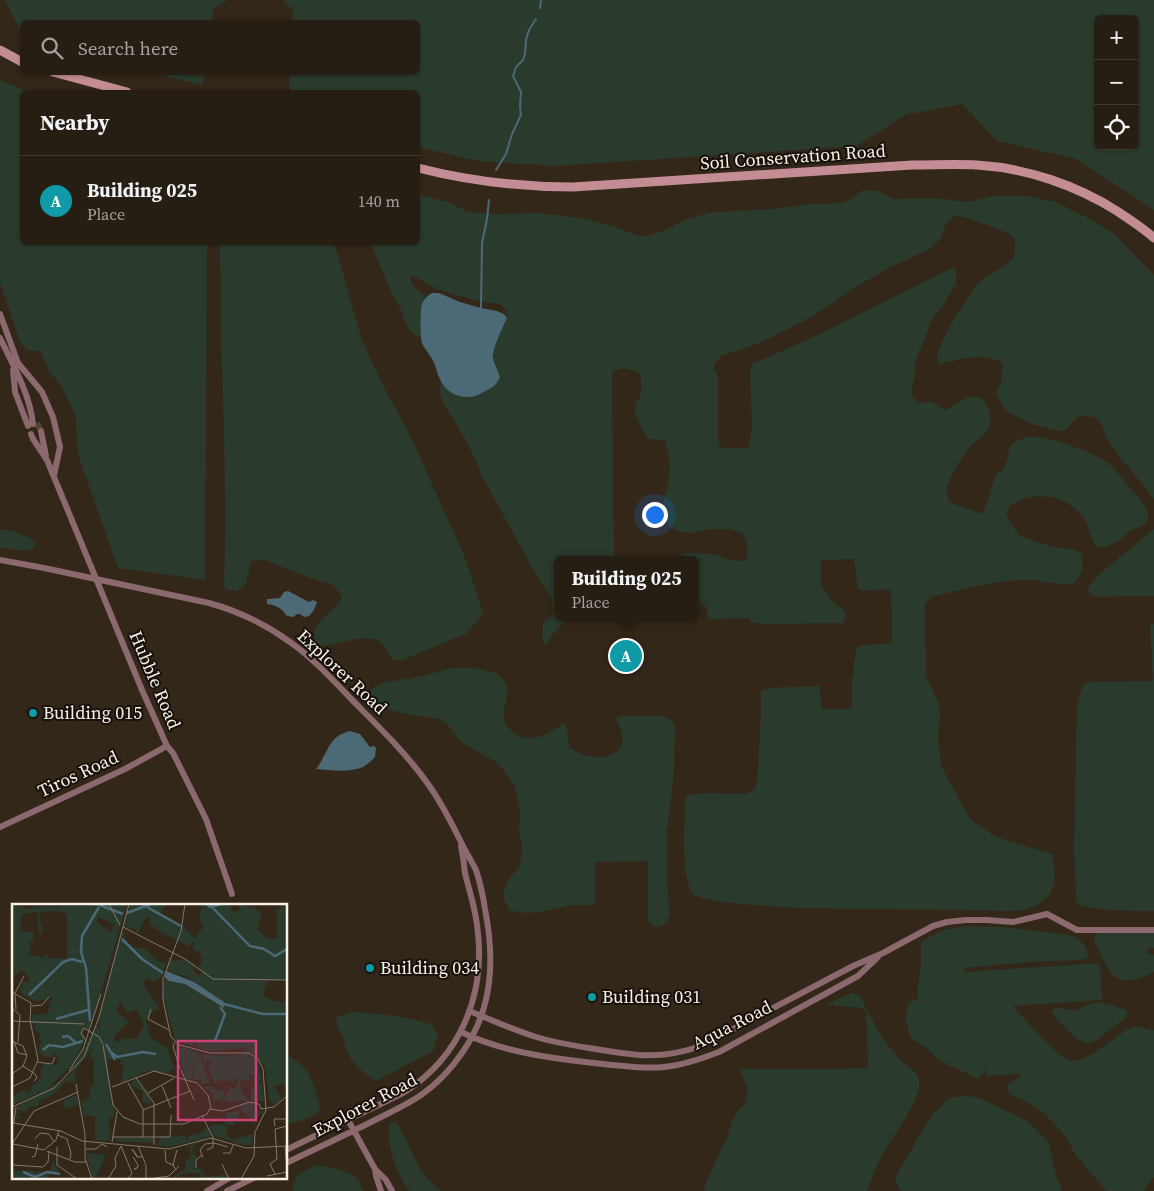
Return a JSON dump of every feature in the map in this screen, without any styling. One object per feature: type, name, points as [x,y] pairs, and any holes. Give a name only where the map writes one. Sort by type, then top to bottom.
[{"type":"main road","points":[[0,50],[20,61]]},
{"type":"main road","points":[[64,75],[120,90]]},
{"type":"main road","name":"Soil Conservation Road","points":[[420,168],[470,180],[507,185],[573,187],[948,164],[979,165],[1031,174],[1056,181],[1114,210],[1154,238]]},
{"type":"street","points":[[0,314],[18,363],[42,392],[53,417],[60,447],[54,476]]},
{"type":"street","points":[[0,338],[17,373],[32,411],[33,424],[15,392],[12,364]]},
{"type":"street","name":"Hubble Road","points":[[47,460],[45,450],[36,432],[33,439],[47,460],[54,476],[167,746],[173,753],[206,819],[232,894]]},
{"type":"street","name":"Explorer Road","points":[[0,560],[96,578],[226,608],[250,618],[291,642],[343,690],[408,758],[444,807],[476,871],[484,901],[491,941],[490,978],[488,991],[472,1037],[462,1053],[433,1086],[421,1095],[353,1131],[288,1162]]},
{"type":"street","name":"Tiros Road","points":[[0,827],[125,769],[167,746]]},
{"type":"street","name":"Explorer Road","points":[[288,1149],[417,1085],[440,1063],[462,1032],[477,981],[480,961],[477,924],[465,874],[460,840]]},
{"type":"street","name":"Aqua Road","points":[[469,1011],[535,1037],[630,1055],[666,1055],[701,1046],[853,966],[883,953],[933,926],[947,922],[987,920],[1013,922],[1047,914],[1077,930],[1154,930]]},
{"type":"street","name":"Aqua Road","points":[[462,1032],[472,1037],[518,1051],[567,1060],[641,1068],[681,1065],[719,1052],[858,976],[883,953]]},
{"type":"street","points":[[348,1120],[375,1169],[386,1180],[392,1191]]},
{"type":"street","points":[[375,1169],[381,1191]]},
{"type":"street","points":[[207,1191],[229,1178]]},
{"type":"street","points":[[227,1191],[254,1178]]},
{"type":"green space","points":[[5,0],[227,0],[214,9],[212,20],[20,20],[20,31]]},
{"type":"green space","points":[[283,0],[1154,0],[1154,210],[1076,159],[997,141],[962,104],[905,115],[857,146],[554,166],[478,161],[420,147],[420,90],[290,90],[290,75],[420,75],[420,20],[293,20],[293,11]]},
{"type":"green space","points":[[161,75],[204,75],[202,85]]},
{"type":"green space","points":[[0,80],[24,90],[20,90],[20,245],[207,245],[205,580],[118,568],[79,458],[76,418],[63,389],[49,370],[40,351],[27,350],[20,342],[0,283]]},
{"type":"green space","points":[[863,190],[877,191],[894,199],[933,198],[968,202],[992,196],[1028,196],[1055,202],[1112,232],[1154,275],[1154,499],[1109,443],[1097,418],[1080,416],[1063,431],[1031,424],[1006,411],[997,396],[996,391],[1001,382],[1003,363],[995,359],[979,357],[938,364],[937,356],[943,339],[970,294],[982,280],[1011,261],[1015,253],[1013,236],[964,217],[957,216],[951,218],[946,224],[940,239],[930,249],[891,267],[854,288],[804,321],[760,343],[721,356],[715,363],[714,368],[718,378],[719,446],[725,448],[748,448],[752,429],[750,371],[753,364],[815,336],[953,268],[956,269],[956,284],[943,306],[933,318],[916,359],[911,395],[918,403],[932,402],[946,410],[964,399],[976,396],[986,402],[989,410],[990,424],[988,429],[972,445],[950,479],[947,493],[951,503],[983,514],[995,477],[1006,464],[1010,446],[1025,438],[1038,437],[1060,442],[1084,451],[1111,465],[1146,507],[1148,520],[1146,523],[1131,530],[1109,546],[1100,548],[1094,542],[1086,522],[1079,511],[1065,502],[1040,496],[1017,502],[1010,506],[1006,513],[1020,536],[1049,546],[1075,550],[1081,553],[1082,571],[1075,583],[1062,584],[1029,580],[999,582],[931,597],[925,604],[926,676],[940,711],[938,739],[941,766],[972,821],[993,835],[1053,855],[1055,876],[1053,887],[1046,899],[1033,907],[1015,911],[795,908],[719,901],[702,898],[693,894],[686,875],[685,862],[685,800],[688,795],[708,793],[746,794],[755,789],[757,784],[761,691],[770,688],[819,686],[822,709],[852,709],[852,681],[856,649],[859,646],[892,643],[890,589],[863,591],[858,589],[854,559],[821,560],[821,585],[835,604],[843,609],[845,615],[844,623],[760,624],[752,622],[748,618],[708,619],[707,608],[699,604],[699,556],[680,556],[683,553],[712,554],[733,561],[742,561],[747,556],[745,539],[742,533],[725,529],[685,533],[675,530],[668,524],[663,513],[663,502],[670,474],[665,440],[649,439],[637,418],[635,405],[641,392],[640,373],[630,369],[619,369],[612,372],[614,556],[554,556],[554,621],[566,621],[557,629],[548,644],[545,645],[542,639],[543,624],[553,613],[552,599],[530,564],[481,474],[467,442],[444,404],[439,391],[442,383],[446,389],[497,366],[494,354],[498,338],[507,318],[505,309],[500,304],[478,301],[436,289],[412,276],[410,278],[413,286],[426,297],[422,306],[421,337],[412,333],[406,325],[402,312],[371,245],[420,245],[420,195],[450,203],[468,212],[498,214],[540,213],[586,219],[638,236],[647,236],[665,230],[687,219],[712,212],[773,209],[847,201]]},
{"type":"green space","points":[[219,245],[334,245],[362,340],[381,382],[409,433],[467,563],[483,613],[467,633],[403,660],[392,660],[384,646],[375,639],[367,638],[316,646],[314,636],[316,628],[320,621],[340,602],[341,597],[332,584],[264,560],[251,561],[246,584],[238,591],[227,590],[224,586],[225,475]]},
{"type":"green space","points":[[0,529],[14,531],[27,537],[35,542],[35,547],[27,550],[0,548]]},
{"type":"green space","points":[[1154,529],[1154,596],[1099,597],[1091,594],[1087,589],[1097,576]]},
{"type":"green space","points":[[1150,624],[1154,624],[1154,911],[1106,910],[1078,905],[1076,899],[1074,848],[1077,702],[1084,684],[1090,682],[1153,681]]},
{"type":"green space","points":[[453,668],[483,669],[502,678],[508,691],[504,711],[506,724],[518,736],[525,738],[538,737],[545,735],[564,723],[567,728],[570,748],[588,756],[604,757],[617,751],[622,741],[620,727],[616,720],[619,716],[664,716],[672,721],[675,727],[674,772],[667,832],[667,883],[670,916],[667,923],[654,926],[648,920],[648,861],[595,862],[595,903],[592,905],[573,905],[540,912],[517,913],[510,910],[503,899],[505,887],[520,865],[522,853],[519,835],[520,810],[515,787],[498,763],[464,744],[448,725],[440,719],[406,714],[381,707],[373,702],[371,698],[373,688],[382,683],[428,675]]},
{"type":"green space","points":[[972,926],[1000,927],[1070,935],[1082,943],[1089,956],[1080,960],[965,968],[964,972],[1100,963],[1102,1000],[1013,1006],[1041,1037],[1066,1059],[1071,1061],[1084,1058],[1133,1027],[1154,1030],[1154,1177],[1144,1191],[1106,1191],[1075,1154],[1066,1137],[1045,1114],[1027,1102],[1011,1095],[1007,1090],[1008,1085],[1019,1078],[1020,1074],[986,1076],[985,1068],[982,1075],[978,1078],[938,1060],[928,1049],[912,1039],[906,1019],[909,1002],[917,1000],[918,997],[921,943],[945,930]]},
{"type":"green space","points":[[1100,933],[1154,933],[1154,948],[1148,947],[1147,954],[1154,955],[1154,972],[1131,980],[1122,980],[1116,977],[1105,964],[1095,943],[1095,935]]},
{"type":"green space","points":[[851,993],[860,996],[882,1037],[899,1058],[916,1074],[919,1084],[918,1093],[913,1104],[881,1157],[867,1191],[704,1191],[706,1182],[728,1135],[731,1123],[738,1110],[744,1105],[747,1086],[739,1069],[868,1068],[866,1011],[863,1008],[830,1005],[829,1003]]},
{"type":"green space","points":[[1095,1003],[1103,1003],[1126,1010],[1127,1017],[1090,1043],[1081,1041],[1072,1034],[1051,1011],[1055,1008],[1076,1010]]},
{"type":"green space","points":[[352,1012],[404,1017],[433,1025],[438,1036],[433,1051],[376,1081],[362,1071],[351,1059],[337,1026],[336,1019],[339,1016]]},
{"type":"green space","points":[[288,1056],[299,1063],[307,1072],[313,1083],[320,1106],[316,1114],[288,1124]]},
{"type":"green space","points":[[969,1096],[981,1099],[1014,1114],[1027,1121],[1040,1133],[1049,1143],[1056,1175],[1062,1191],[902,1191],[897,1186],[895,1178],[933,1114],[948,1099]]},
{"type":"green space","points":[[390,1123],[398,1124],[421,1171],[441,1191],[410,1191],[405,1184],[393,1159],[391,1150],[389,1131]]},
{"type":"green space","points":[[315,1165],[347,1172],[358,1180],[364,1191],[293,1191],[296,1177]]},
{"type":"water","points":[[432,293],[439,293],[460,302],[497,311],[504,314],[507,318],[493,353],[500,377],[494,386],[480,394],[462,397],[450,392],[442,383],[433,360],[423,345],[421,340],[421,307],[427,296]]},
{"type":"water","points":[[288,591],[309,602],[313,600],[317,602],[309,616],[304,617],[297,614],[293,617],[287,616],[278,607],[267,604],[267,599],[280,598],[284,592]]},
{"type":"water","points":[[350,731],[360,734],[370,747],[374,746],[376,748],[375,757],[365,766],[358,769],[340,771],[316,769],[333,741],[343,733]]},
{"type":"waterway","points":[[540,8],[541,0]]},
{"type":"waterway","points":[[496,170],[506,154],[512,134],[521,115],[521,92],[513,76],[516,67],[523,60],[529,30],[536,19]]},
{"type":"waterway","points":[[481,308],[482,243],[489,200]]},
{"type":"tunnel","points":[[37,423],[41,431]]},
{"type":"place","name":"Building 025","points":[[626,656]]},
{"type":"place","name":"Building 015","points":[[33,713]]},
{"type":"place","name":"Building 034","points":[[370,968]]},
{"type":"place","name":"Building 031","points":[[592,997]]}]
